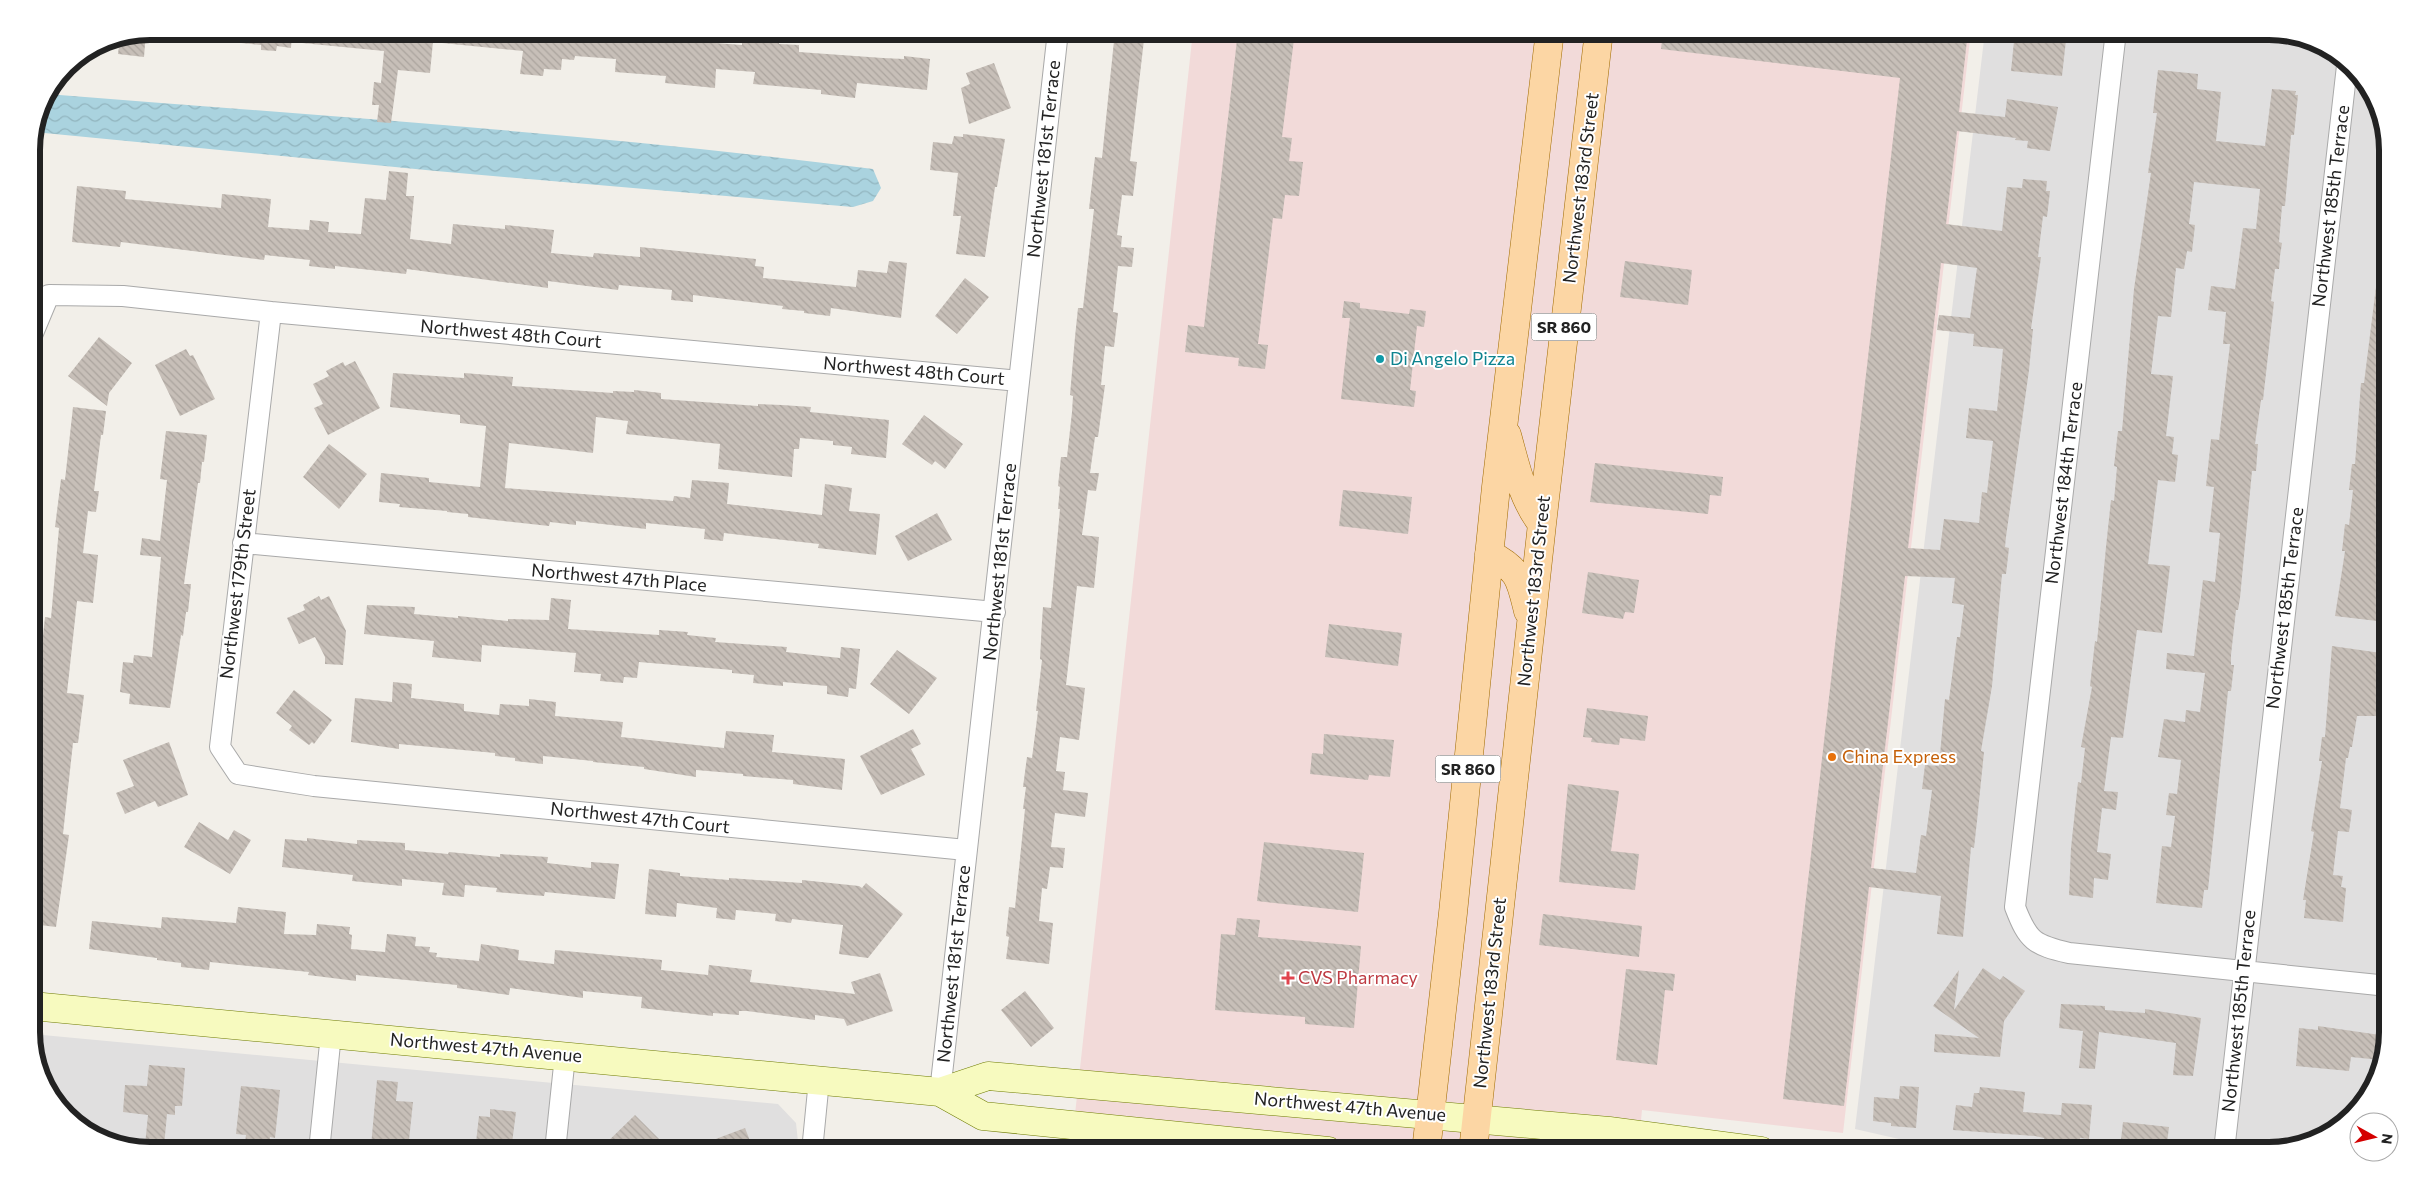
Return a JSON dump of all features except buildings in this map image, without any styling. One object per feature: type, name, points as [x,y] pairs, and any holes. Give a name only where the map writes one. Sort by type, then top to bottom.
[{"type":"main road","name":"SR 860","points":[[1427,1142],[1453,913],[1503,422],[1549,40]]},
{"type":"main road","name":"Northwest 183rd Street","points":[[1475,1142],[1531,622],[1598,40]]},
{"type":"main road","points":[[1503,422],[1522,490],[1530,510],[1542,524]]},
{"type":"main road","points":[[1489,554],[1508,564],[1519,579],[1531,622]]},
{"type":"main road","name":"Northwest 47th Avenue","points":[[40,1007],[940,1092],[983,1116],[1239,1142]]},
{"type":"main road","name":"Northwest 47th Avenue","points":[[940,1092],[988,1076],[1609,1131],[1693,1142]]},
{"type":"street","name":"Northwest 181st Terrace","points":[[940,1092],[966,850],[995,612],[1057,40]]},
{"type":"street","name":"Northwest 184th Terrace","points":[[2115,40],[2015,908],[2024,932],[2043,947],[2068,953],[2243,973]]},
{"type":"street","name":"Northwest 185th Terrace","points":[[2225,1142],[2346,72]]},
{"type":"street","name":"Northwest 48th Court","points":[[40,318],[49,295],[123,296],[271,312],[1019,381]]},
{"type":"street","name":"Northwest 179th Street","points":[[271,312],[220,746],[238,774],[314,786]]},
{"type":"street","name":"Northwest 47th Place","points":[[243,543],[995,612]]},
{"type":"street","name":"Northwest 47th Court","points":[[314,786],[966,850]]},
{"type":"street","points":[[2243,973],[2379,985]]},
{"type":"street","points":[[320,1142],[330,1034]]},
{"type":"street","points":[[556,1142],[565,1056]]},
{"type":"street","points":[[813,1142],[819,1080]]},
{"type":"shaded area","points":[[1192,40],[1970,40],[1843,1133],[1642,1110],[1639,1142],[1072,1142]]},
{"type":"shaded area","points":[[1984,40],[2276,40],[2290,42],[2318,51],[2341,67],[2352,78],[2368,101],[2377,129],[2379,143],[2379,1039],[2377,1053],[2368,1081],[2347,1110],[2336,1119],[2311,1134],[2283,1141],[1912,1142],[1855,1129]]},
{"type":"shaded area","points":[[40,1035],[778,1104],[796,1123],[798,1142],[143,1142],[129,1140],[101,1131],[78,1115],[67,1104],[51,1081],[42,1053]]},
{"type":"water","points":[[55,95],[461,127],[770,157],[873,169],[881,188],[873,201],[853,207],[436,171],[42,133],[48,108]]},
{"type":"place","name":"Di Angelo Pizza","points":[[1380,359]]},
{"type":"place","name":"China Express","points":[[1832,757]]},
{"type":"place","name":"CVS Pharmacy","points":[[1288,978]]}]
